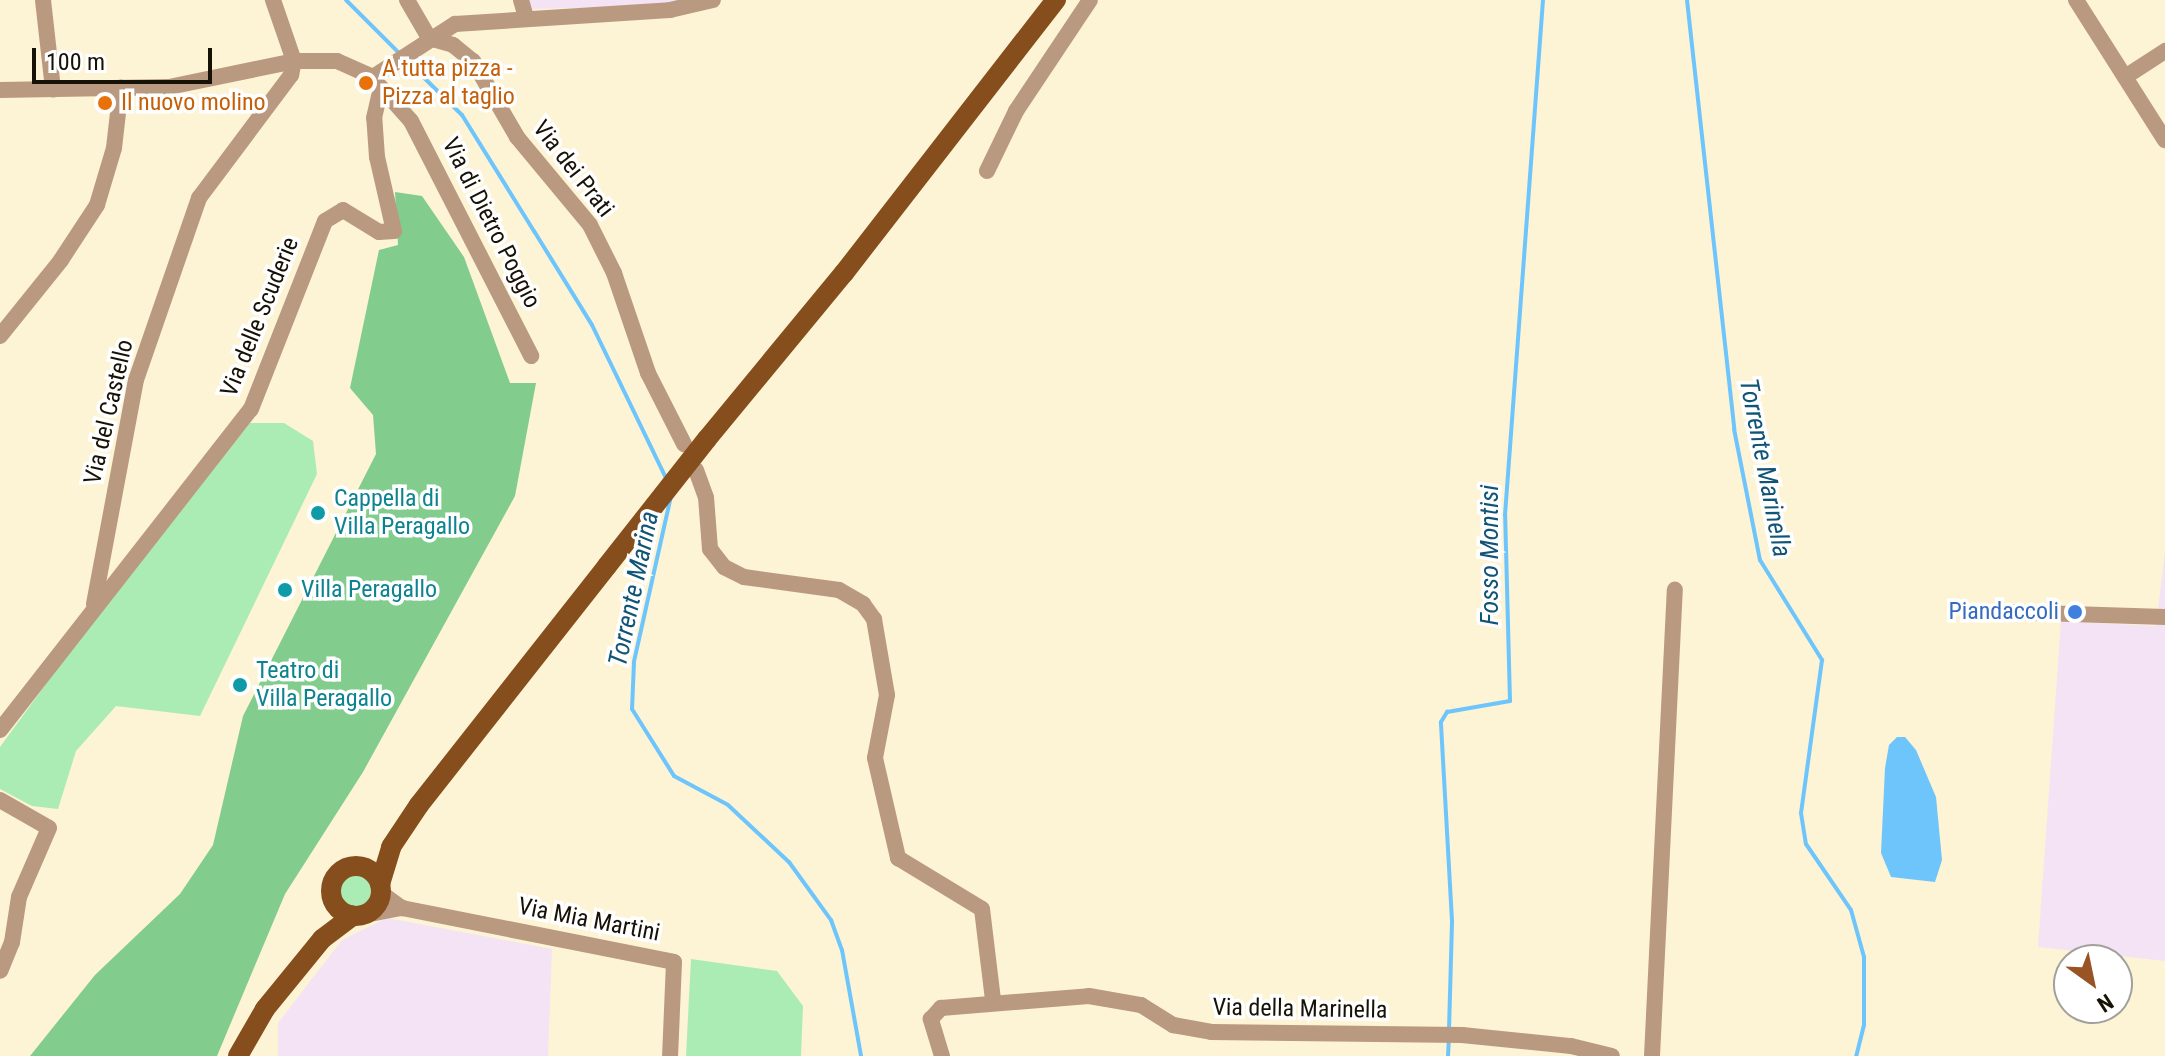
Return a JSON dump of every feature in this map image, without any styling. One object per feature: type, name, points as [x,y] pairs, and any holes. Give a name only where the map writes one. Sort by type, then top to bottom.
[{"type":"main road","points":[[327,933],[334,878],[391,847],[607,566],[844,273],[1056,0]]},
{"type":"main road","points":[[238,1056],[265,1009],[327,933],[376,906],[391,847]]},
{"type":"main road","points":[[358,866],[372,872],[380,888]]},
{"type":"main road","points":[[332,898],[340,910],[359,915]]},
{"type":"street","points":[[43,0],[53,89]]},
{"type":"street","points":[[273,0],[294,61]]},
{"type":"street","points":[[407,0],[425,41]]},
{"type":"street","points":[[0,90],[169,87],[294,61],[337,61],[379,79],[425,41],[455,24],[523,8],[670,10],[713,0]]},
{"type":"street","points":[[987,171],[1016,111],[1090,0]]},
{"type":"street","points":[[2076,0],[2165,140]]},
{"type":"street","name":"Via dei Prati","points":[[425,41],[453,45],[473,61],[517,137],[590,225],[614,273],[648,373],[684,444]]},
{"type":"street","points":[[2125,77],[2165,51]]},
{"type":"street","name":"Via del Castello","points":[[0,730],[93,610],[136,380],[199,198],[291,75],[294,61]]},
{"type":"street","name":"Via di Dietro Poggio","points":[[379,79],[411,121],[531,356]]},
{"type":"street","name":"Via delle Scuderie","points":[[93,610],[251,409],[325,221],[343,210],[379,232],[394,231],[377,157],[374,118],[379,79]]},
{"type":"street","points":[[0,336],[61,260],[97,205],[114,148],[121,87]]},
{"type":"street","points":[[696,470],[706,497],[710,549],[724,567],[744,577],[839,590],[863,604],[874,619],[887,695],[875,758],[898,858],[982,909],[993,1000],[941,1008],[931,1019],[942,1056]]},
{"type":"street","points":[[1652,1056],[1675,590]]},
{"type":"street","points":[[2006,612],[2165,617]]},
{"type":"street","points":[[0,800],[49,828],[19,897],[12,942],[0,971]]},
{"type":"street","name":"Via Mia Martini","points":[[380,888],[402,908]]},
{"type":"street","name":"Via Mia Martini","points":[[359,915],[402,908],[674,962],[670,1056]]},
{"type":"street","name":"Via della Marinella","points":[[993,1000],[1110,997],[1141,1005],[1173,1025],[1211,1032],[1462,1035],[1571,1046],[1612,1056]]},
{"type":"shaded area","points":[[527,0],[684,0],[662,6],[529,9]]},
{"type":"shaded area","points":[[2165,551],[2165,961],[2133,957],[2133,944],[2053,944],[2053,949],[2038,947],[2061,621],[2156,626]]},
{"type":"shaded area","points":[[387,918],[552,949],[548,1056],[278,1056],[278,1023],[342,940]]},
{"type":"green space","points":[[395,192],[422,196],[464,257],[510,383],[536,383],[515,496],[363,772],[285,894],[217,1056],[30,1056],[95,975],[180,894],[213,845],[243,716],[376,454],[373,415],[350,388],[379,250],[398,245]]},
{"type":"green space","points":[[250,423],[284,423],[313,441],[317,474],[200,716],[116,706],[76,751],[58,809],[32,806],[0,789],[0,747],[73,647]]},
{"type":"green space","points":[[355,872],[369,877],[374,891],[369,905],[355,910],[341,905],[336,891],[341,877]]},
{"type":"green space","points":[[691,959],[777,971],[803,1006],[801,1056],[686,1056]]},
{"type":"water","points":[[1897,737],[1905,737],[1916,750],[1936,797],[1942,860],[1935,882],[1891,877],[1881,853],[1885,768],[1889,745]]},
{"type":"waterway","name":"Torrente Marina","points":[[346,0],[401,55]]},
{"type":"waterway","name":"Fosso Montisi","points":[[1449,1030],[1452,921],[1441,722],[1447,712],[1510,701],[1505,515],[1543,0]]},
{"type":"waterway","name":"Torrente Marinella","points":[[1687,0],[1734,429],[1760,560],[1822,660],[1801,813],[1806,844],[1851,910],[1864,957],[1864,1025],[1856,1056]]},
{"type":"waterway","name":"Torrente Marina","points":[[408,62],[462,115],[534,231],[592,325],[667,480]]},
{"type":"waterway","name":"Torrente Marina","points":[[671,496],[634,662],[632,709],[674,776],[728,805],[789,862],[831,920],[842,950],[861,1056]]},
{"type":"waterway","name":"Fosso Montisi","points":[[1448,1056],[1449,1038]]},
{"type":"place","name":"A tutta pizza - Pizza al taglio","points":[[366,83]]},
{"type":"place","name":"Il nuovo molino","points":[[105,103]]},
{"type":"place","name":"Cappella di Villa Peragallo","points":[[318,513]]},
{"type":"place","name":"Villa Peragallo","points":[[285,590]]},
{"type":"place","name":"Piandaccoli","points":[[2075,612]]},
{"type":"place","name":"Teatro di Villa Peragallo","points":[[240,685]]}]
